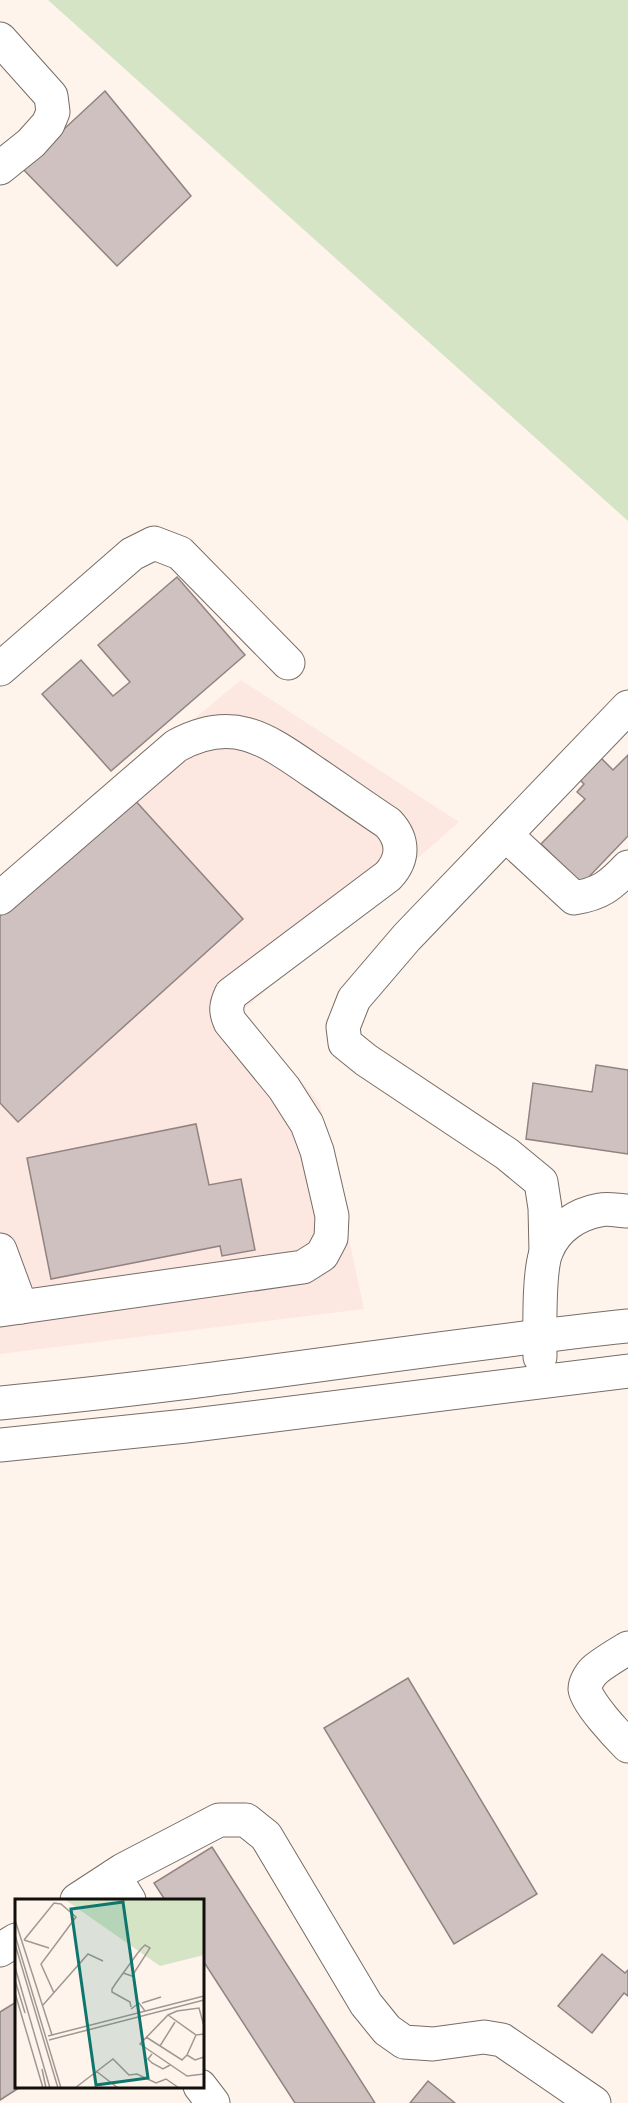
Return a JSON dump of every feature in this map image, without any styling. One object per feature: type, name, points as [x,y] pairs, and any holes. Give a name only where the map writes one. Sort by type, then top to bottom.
[{"type":"street","points":[[0,39],[51,96],[53,112],[48,124],[31,143],[0,168]]},
{"type":"street","points":[[0,669],[132,554],[154,543],[180,553],[288,663]]},
{"type":"street","points":[[540,1382],[542,1274],[546,1251],[545,1208],[541,1182],[507,1154],[366,1060],[345,1043],[343,1028],[354,999],[407,937],[628,707]]},
{"type":"street","points":[[0,898],[176,746],[193,736],[216,731],[240,733],[271,742],[388,823],[396,832],[400,842],[400,857],[396,867],[388,876],[231,994],[227,1003],[226,1013],[230,1022],[284,1088],[307,1124],[317,1151],[332,1216],[332,1238],[322,1255],[303,1267],[10,1309],[0,1250]]},
{"type":"street","points":[[506,835],[574,898],[606,888],[628,867]]},
{"type":"street","points":[[546,1251],[557,1233],[576,1217],[602,1209],[628,1211]]},
{"type":"street","points":[[628,1326],[9,1402],[12,1444],[186,1426],[628,1371]]},
{"type":"street","points":[[177,1382],[186,1426]]},
{"type":"street","points":[[628,1648],[595,1670],[588,1679],[585,1689],[590,1700],[613,1731],[628,1746]]},
{"type":"street","points":[[81,1899],[121,1888],[219,1820],[246,1820],[266,1836],[366,2004],[387,2030],[404,2042],[433,2044],[484,2037],[502,2040],[594,2103]]},
{"type":"street","points":[[0,1950],[15,1941]]},
{"type":"street","points":[[202,2088],[213,2103]]},
{"type":"shaded area","points":[[241,680],[459,822],[243,1010],[320,1104],[364,1309],[0,1354],[0,879]]},
{"type":"green space","points":[[48,0],[628,0],[628,521]]},
{"type":"building","points":[[105,91],[191,196],[117,266],[22,168]]},
{"type":"building","points":[[177,577],[245,655],[111,771],[42,694],[81,660],[113,696],[130,682],[98,645]]},
{"type":"building","points":[[597,754],[613,770],[628,755],[628,836],[582,884],[541,844],[585,799],[577,792],[584,784],[576,776]]},
{"type":"building","points":[[132,797],[243,919],[18,1122],[0,1103],[0,916]]},
{"type":"building","points":[[596,1065],[628,1070],[628,1154],[526,1139],[533,1083],[592,1092]]},
{"type":"building","points":[[196,1124],[209,1185],[241,1179],[255,1250],[222,1256],[220,1246],[51,1279],[27,1158]]},
{"type":"building","points":[[408,1678],[537,1894],[454,1944],[324,1728]]},
{"type":"building","points":[[212,1847],[375,2103],[295,2103],[204,1962],[204,1899],[164,1899],[154,1883]]},
{"type":"building","points":[[602,1954],[625,1973],[628,1970],[628,1996],[624,1993],[592,2033],[558,2006]]},
{"type":"building","points":[[15,2003],[15,2088],[19,2088],[0,2100],[0,2012]]},
{"type":"building","points":[[428,2081],[455,2103],[410,2103]]}]
